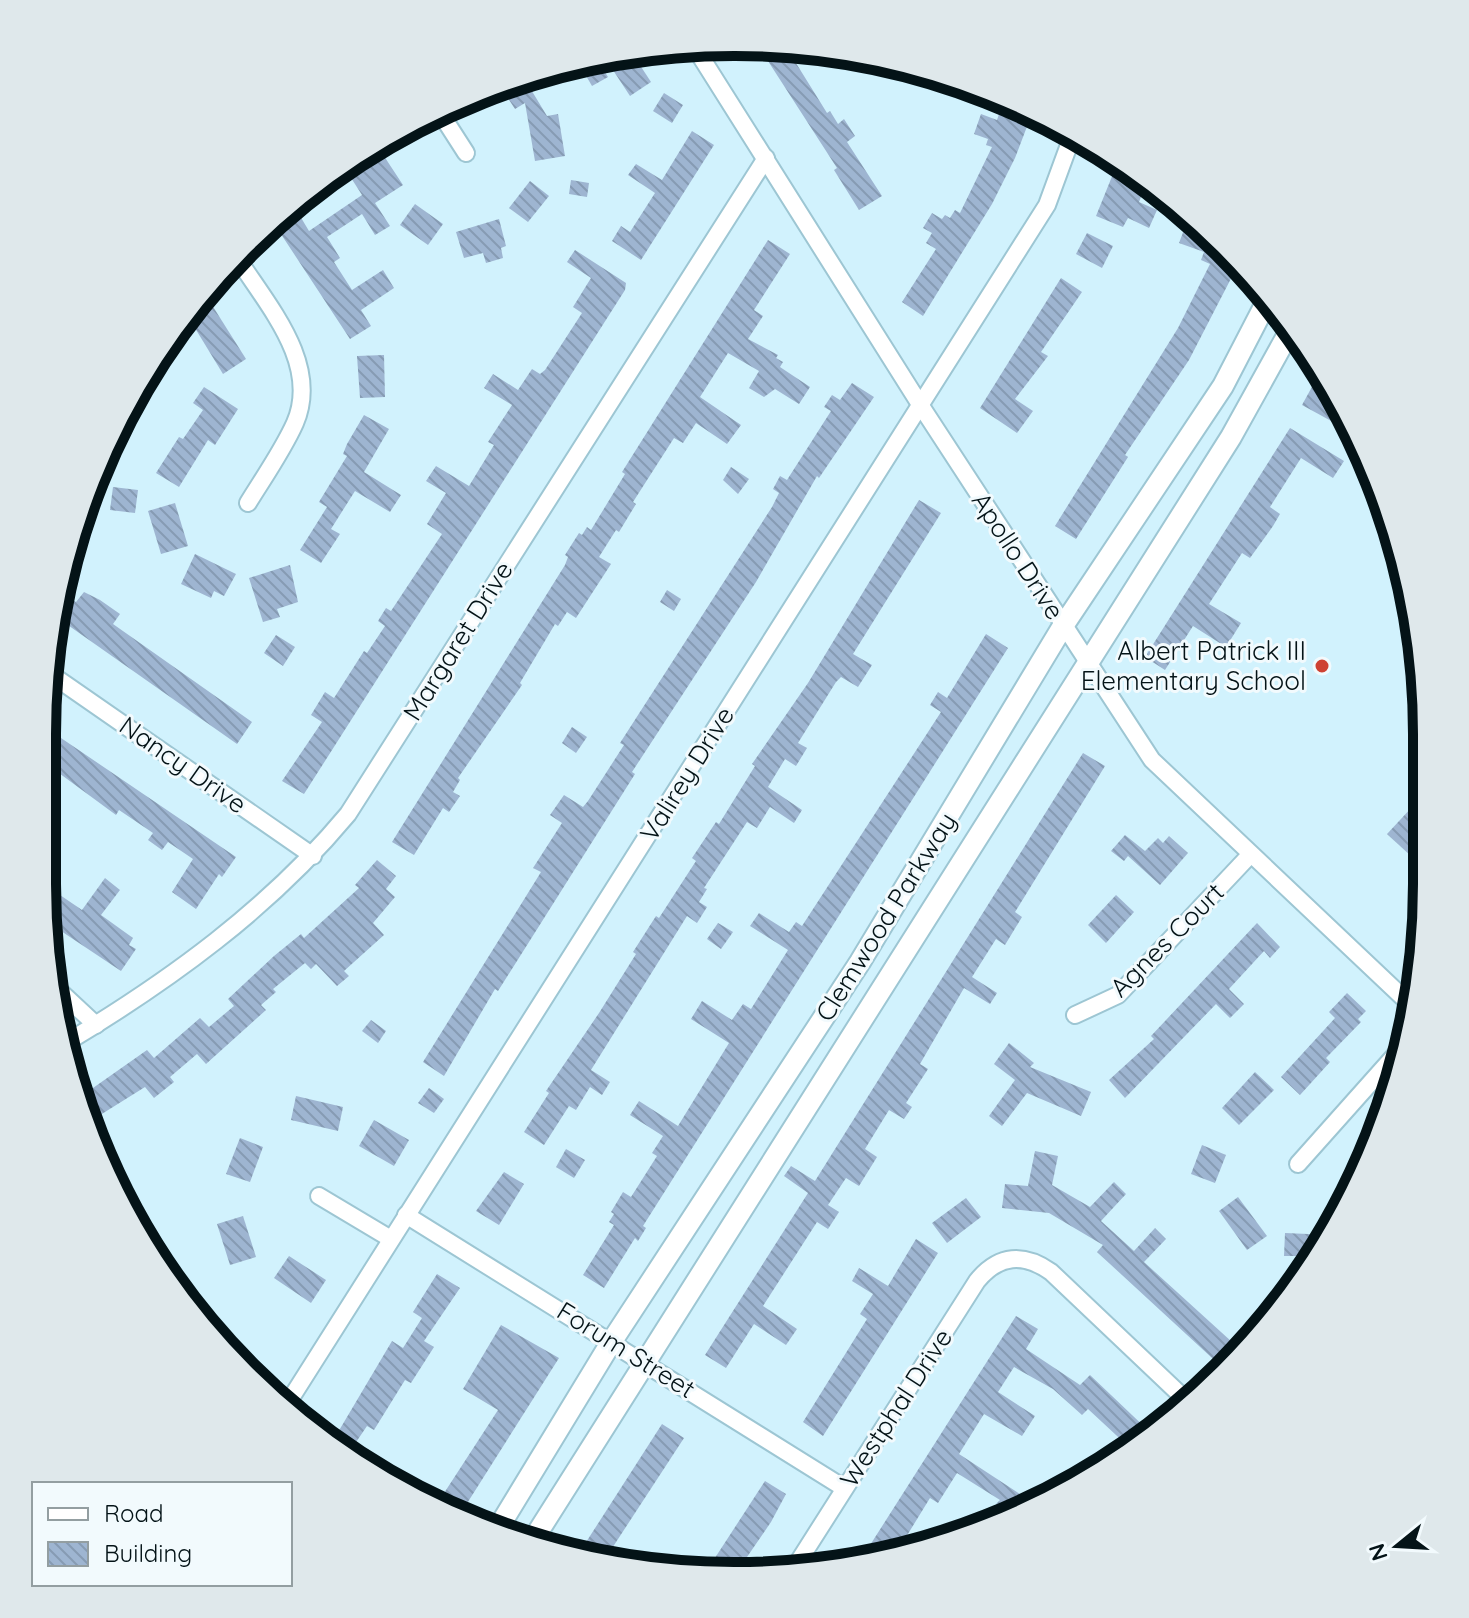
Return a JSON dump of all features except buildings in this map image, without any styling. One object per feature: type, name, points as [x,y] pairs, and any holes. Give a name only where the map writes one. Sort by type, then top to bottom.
[{"type":"street","name":"Apollo Drive","points":[[701,57],[921,406],[1152,760],[1403,998]]},
{"type":"street","points":[[445,121],[466,153]]},
{"type":"street","name":"Valirey Drive","points":[[291,1398],[1047,205],[1069,144]]},
{"type":"street","name":"Margaret Drive","points":[[74,1038],[183,968],[313,856],[348,814],[766,158]]},
{"type":"street","points":[[243,267],[291,345],[303,374],[302,401],[295,424],[248,503]]},
{"type":"street","name":"Clemwood Parkway","points":[[503,1521],[612,1341],[860,962],[1063,626],[1223,386],[1263,309]]},
{"type":"street","name":"Clemwood Parkway","points":[[538,1533],[889,982],[1087,661],[1231,437],[1285,339]]},
{"type":"street","name":"Nancy Drive","points":[[58,679],[313,856]]},
{"type":"street","name":"Agnes Court","points":[[1075,1015],[1118,995],[1250,855]]},
{"type":"street","points":[[66,997],[96,1025]]},
{"type":"street","points":[[1298,1164],[1389,1062]]},
{"type":"street","points":[[319,1196],[391,1239]]},
{"type":"street","name":"Forum Street","points":[[406,1215],[645,1361],[844,1488]]},
{"type":"street","name":"Westphal Drive","points":[[800,1559],[977,1281],[991,1266],[1011,1258],[1036,1261],[1181,1395]]},
{"type":"place","name":"Albert Patrick III Elementary School","points":[[1322,666]]}]
